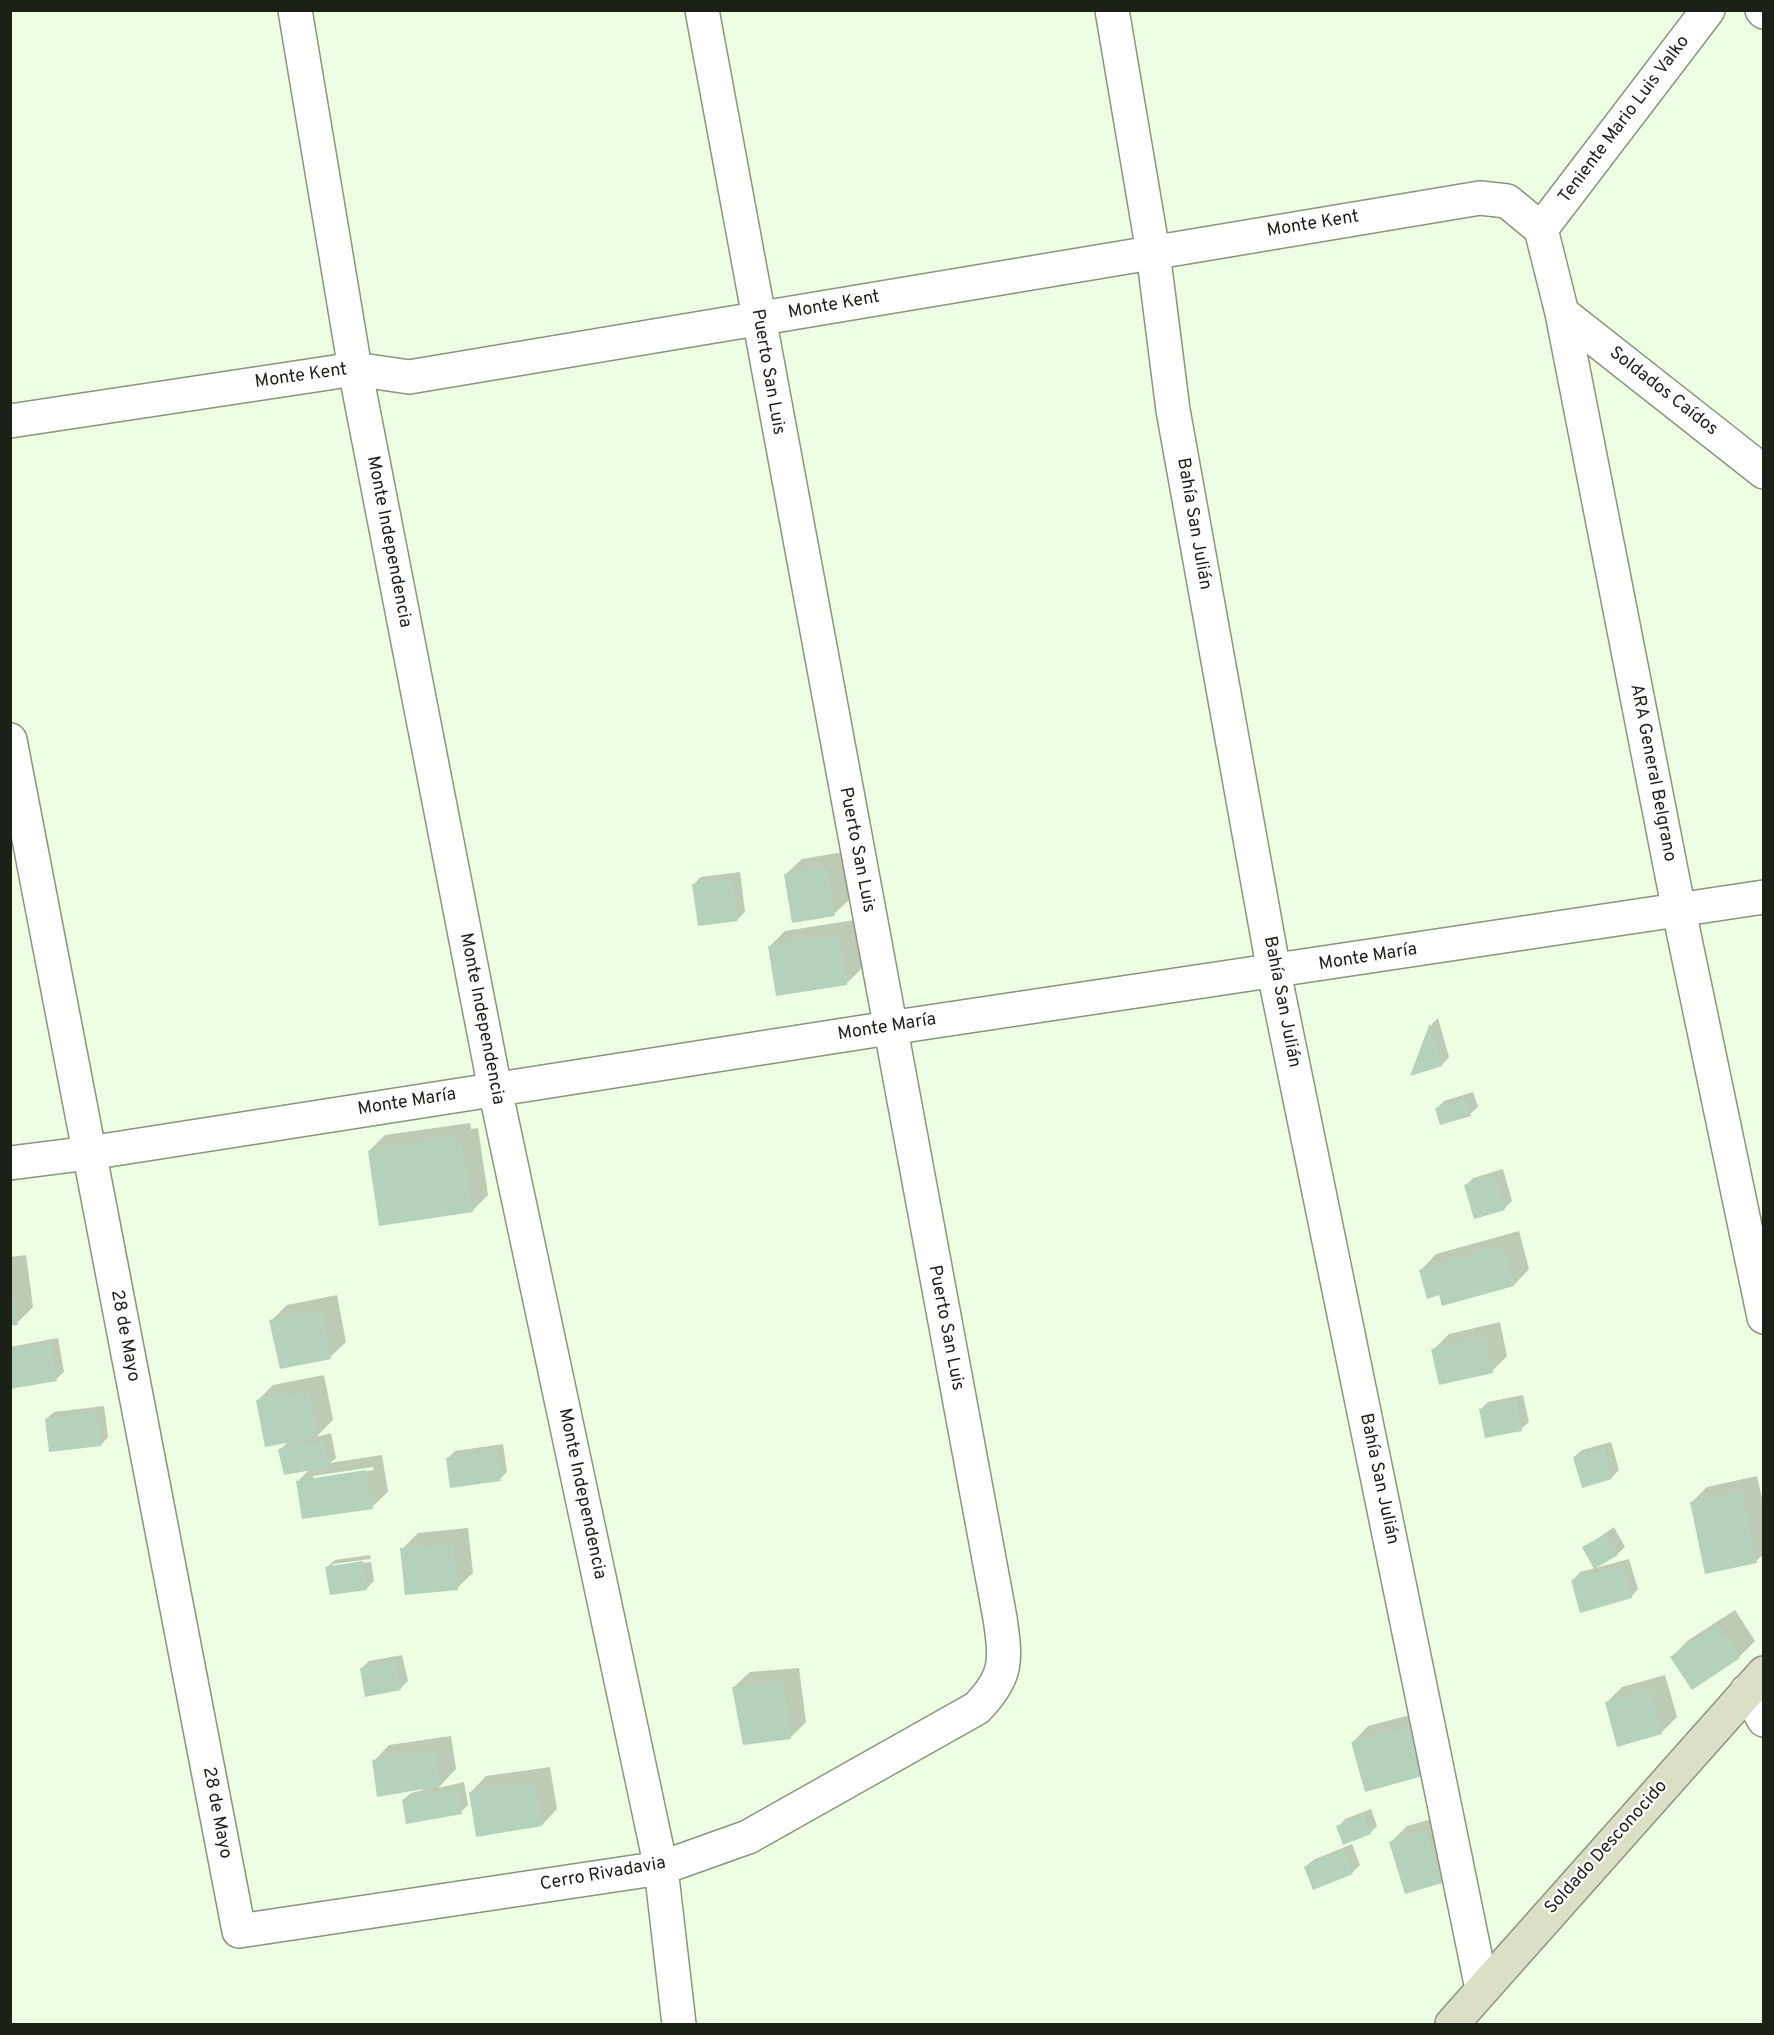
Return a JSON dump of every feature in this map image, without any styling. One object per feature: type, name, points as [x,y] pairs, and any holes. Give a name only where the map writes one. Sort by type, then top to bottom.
[{"type":"street","name":"Monte Independencia","points":[[295,10],[355,369],[495,1089],[661,1868],[679,2025]]},
{"type":"street","name":"Puerto San Luis","points":[[702,10],[757,319],[1000,1618],[1005,1655],[995,1689]]},
{"type":"street","name":"Bahía San Julián","points":[[1112,10],[1153,252],[1173,410],[1274,972],[1482,1989]]},
{"type":"street","name":"Teniente Mario Luis Valko","points":[[1541,229],[1708,10]]},
{"type":"street","name":"Monte Kent","points":[[10,421],[355,369],[409,377],[1479,198],[1507,201],[1541,229]]},
{"type":"street","name":"ARA General Belgrano","points":[[1541,229],[1562,313],[1679,911],[1764,1317]]},
{"type":"street","name":"Soldados Caídos","points":[[1562,313],[1764,472]]},
{"type":"street","name":"28 de Mayo","points":[[10,740],[239,1931]]},
{"type":"street","name":"Monte María","points":[[10,1163],[89,1153],[889,1028],[1764,897]]},
{"type":"street","name":"Soldado Desconocido","points":[[1452,2025],[1755,1682]]},
{"type":"street","points":[[1755,1682],[1764,1720]]},
{"type":"street","name":"Cerro Rivadavia","points":[[239,1931],[661,1868],[748,1838],[977,1708],[995,1689]]},
{"type":"building","points":[[827,867],[835,916],[792,923],[784,874]]},
{"type":"building","points":[[732,879],[738,921],[698,926],[692,884]]},
{"type":"building","points":[[839,935],[847,985],[776,996],[768,946]]},
{"type":"building","points":[[1430,1023],[1442,1066],[1410,1076]]},
{"type":"building","points":[[1466,1099],[1471,1116],[1440,1125],[1435,1108]]},
{"type":"building","points":[[454,1137],[455,1144],[462,1143],[473,1212],[379,1226],[368,1151]]},
{"type":"building","points":[[1495,1176],[1505,1210],[1474,1219],[1464,1185]]},
{"type":"building","points":[[1503,1246],[1514,1286],[1442,1306],[1439,1295],[1427,1299],[1419,1270]]},
{"type":"building","points":[[10,1278],[18,1325],[10,1326]]},
{"type":"building","points":[[322,1310],[331,1359],[280,1369],[269,1320]]},
{"type":"building","points":[[1485,1337],[1493,1373],[1439,1385],[1431,1349]]},
{"type":"building","points":[[51,1344],[57,1381],[10,1389],[10,1351]]},
{"type":"building","points":[[309,1390],[318,1437],[265,1447],[256,1400]]},
{"type":"building","points":[[1516,1401],[1522,1431],[1485,1438],[1479,1409]]},
{"type":"building","points":[[97,1412],[101,1446],[49,1452],[45,1419]]},
{"type":"building","points":[[324,1440],[329,1467],[284,1475],[278,1449]]},
{"type":"building","points":[[1604,1448],[1612,1479],[1582,1488],[1573,1457]]},
{"type":"building","points":[[496,1450],[501,1481],[450,1488],[446,1458]]},
{"type":"building","points":[[366,1470],[373,1509],[302,1519],[296,1481]]},
{"type":"building","points":[[1741,1491],[1757,1563],[1705,1574],[1690,1502]]},
{"type":"building","points":[[1606,1534],[1618,1555],[1594,1569],[1582,1547]]},
{"type":"building","points":[[453,1543],[458,1590],[405,1595],[400,1548]]},
{"type":"building","points":[[363,1561],[367,1590],[330,1595],[325,1567]]},
{"type":"building","points":[[1622,1565],[1632,1598],[1580,1613],[1571,1580]]},
{"type":"building","points":[[1719,1625],[1740,1658],[1692,1690],[1670,1657]]},
{"type":"building","points":[[395,1662],[401,1690],[365,1697],[360,1668]]},
{"type":"building","points":[[784,1683],[791,1739],[743,1745],[732,1687]]},
{"type":"building","points":[[1650,1690],[1662,1734],[1617,1747],[1605,1702]]},
{"type":"building","points":[[1416,1724],[1430,1774],[1365,1792],[1351,1742]]},
{"type":"building","points":[[435,1751],[441,1786],[377,1797],[372,1760]]},
{"type":"building","points":[[535,1782],[542,1826],[476,1837],[469,1792]]},
{"type":"building","points":[[457,1789],[462,1814],[406,1824],[402,1800]]},
{"type":"building","points":[[1363,1816],[1371,1834],[1343,1845],[1336,1826]]},
{"type":"building","points":[[1426,1831],[1442,1883],[1405,1894],[1389,1842]]},
{"type":"building","points":[[1344,1851],[1353,1874],[1313,1890],[1304,1867]]}]
